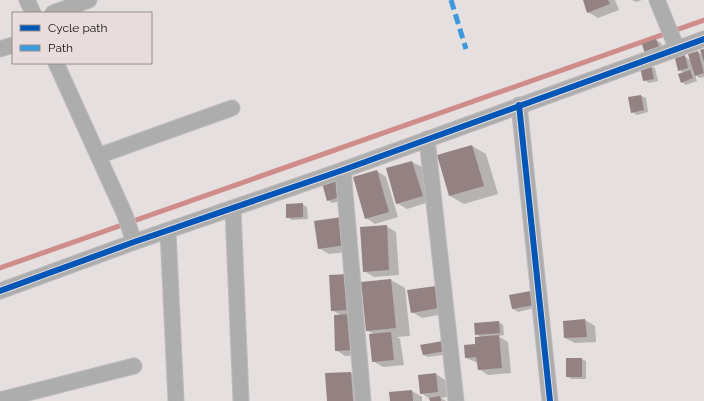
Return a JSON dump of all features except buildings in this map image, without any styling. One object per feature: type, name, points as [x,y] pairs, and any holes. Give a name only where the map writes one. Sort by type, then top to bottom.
[{"type":"street","points":[[27,0],[33,12]]},
{"type":"street","points":[[57,12],[89,0]]},
{"type":"street","points":[[657,0],[674,42]]},
{"type":"street","points":[[0,291],[132,238],[168,231],[427,139],[519,105],[674,42],[704,39]]},
{"type":"street","points":[[0,49],[12,45]]},
{"type":"street","points":[[56,64],[125,215],[132,238]]},
{"type":"street","points":[[519,105],[550,401]]},
{"type":"street","points":[[98,156],[232,108]]},
{"type":"street","points":[[427,139],[456,401]]},
{"type":"street","points":[[343,170],[363,401]]},
{"type":"street","points":[[233,209],[241,401]]},
{"type":"street","points":[[168,231],[176,401]]},
{"type":"street","points":[[0,400],[134,366]]},
{"type":"waterway","points":[[0,268],[704,20]]},
{"type":"marked path","points":[[451,0],[466,49]]},
{"type":"cycle path","points":[[0,291],[134,242],[343,170],[704,39]]},
{"type":"cycle path","points":[[519,105],[550,401]]}]
